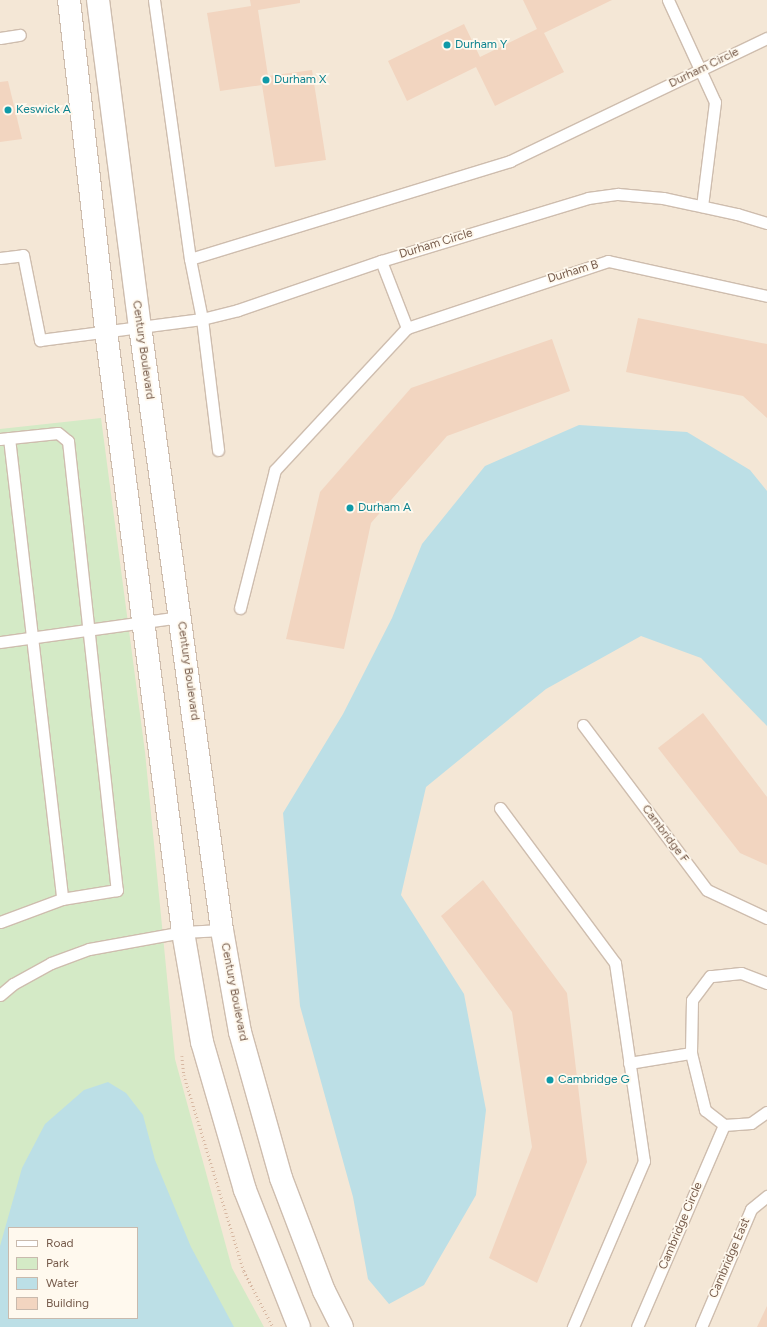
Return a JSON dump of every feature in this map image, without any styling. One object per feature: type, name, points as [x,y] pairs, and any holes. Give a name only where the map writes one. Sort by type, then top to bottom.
[{"type":"street","points":[[68,0],[106,331],[143,622],[183,932],[202,1042],[245,1190],[300,1327]]},
{"type":"street","name":"Century Boulevard","points":[[98,0],[140,326],[222,930],[240,1032],[281,1178],[324,1291],[342,1327]]},
{"type":"lane","points":[[154,0],[190,260],[202,319],[218,450]]},
{"type":"lane","points":[[668,0],[702,69],[716,102],[702,206]]},
{"type":"lane","points":[[0,38],[20,35]]},
{"type":"lane","name":"Durham Circle","points":[[190,260],[510,161],[767,38]]},
{"type":"lane","name":"Durham Circle","points":[[0,258],[23,255],[40,340],[202,319],[238,310],[381,261],[588,198],[618,194],[663,198],[702,206],[767,223]]},
{"type":"lane","points":[[240,608],[275,470],[407,328],[381,261]]},
{"type":"lane","name":"Durham B","points":[[407,328],[608,261],[767,296]]},
{"type":"lane","points":[[0,922],[62,899],[117,890],[68,441],[58,433],[4,438],[33,639],[62,899]]},
{"type":"lane","points":[[0,642],[33,639],[180,617]]},
{"type":"lane","name":"Cambridge F","points":[[583,725],[707,890],[767,918]]},
{"type":"lane","points":[[500,808],[615,963],[644,1161],[573,1327]]},
{"type":"lane","points":[[0,994],[51,963],[89,949],[183,932],[222,930]]},
{"type":"lane","points":[[767,983],[741,973],[710,976],[692,1000],[691,1053],[705,1110],[724,1125],[751,1123],[767,1112]]},
{"type":"lane","points":[[629,1063],[691,1053]]},
{"type":"lane","name":"Cambridge Circle","points":[[637,1327],[724,1125]]},
{"type":"lane","name":"Cambridge East","points":[[701,1327],[751,1208],[767,1196]]},
{"type":"shaded area","points":[[0,0],[767,0],[767,1327],[0,1327]]},
{"type":"green space","points":[[101,418],[145,752],[175,1059],[232,1268],[264,1327],[0,1327],[0,429]]},
{"type":"water","points":[[579,425],[687,432],[750,470],[767,491],[767,726],[701,658],[641,636],[546,689],[426,787],[401,895],[464,994],[486,1110],[476,1195],[424,1285],[389,1304],[368,1279],[353,1197],[300,1006],[283,813],[343,714],[392,618],[422,544],[485,466]]},
{"type":"water","points":[[108,1082],[126,1093],[143,1115],[155,1160],[191,1247],[234,1327],[0,1327],[0,1246],[22,1168],[45,1124],[84,1090]]},
{"type":"building","name":"Durham X","points":[[250,0],[300,0],[300,3],[258,10],[268,76],[312,70],[326,160],[275,167],[262,85],[220,91],[207,13],[251,6]]},
{"type":"building","name":"Durham Y","points":[[523,0],[612,0],[544,33],[564,72],[495,106],[476,67],[407,101],[388,61],[464,24],[480,57],[537,29]]},
{"type":"building","name":"Keswick A","points":[[8,81],[22,139],[0,142],[0,82]]},
{"type":"building","points":[[638,318],[767,344],[767,418],[743,396],[626,372]]},
{"type":"building","name":"Durham A","points":[[552,339],[570,391],[447,436],[371,523],[344,649],[286,639],[320,492],[411,388]]},
{"type":"building","points":[[703,713],[767,797],[767,865],[740,853],[658,748]]},
{"type":"building","name":"Cambridge G","points":[[483,880],[567,993],[587,1162],[537,1283],[489,1258],[532,1147],[512,1012],[441,916]]},
{"type":"building","points":[[767,1306],[767,1327],[757,1327]]},
{"type":"place","name":"Durham Y","points":[[447,45]]},
{"type":"place","name":"Durham X","points":[[266,80]]},
{"type":"place","name":"Keswick A","points":[[8,110]]},
{"type":"place","name":"Durham A","points":[[350,508]]},
{"type":"place","name":"Cambridge G","points":[[550,1080]]}]
